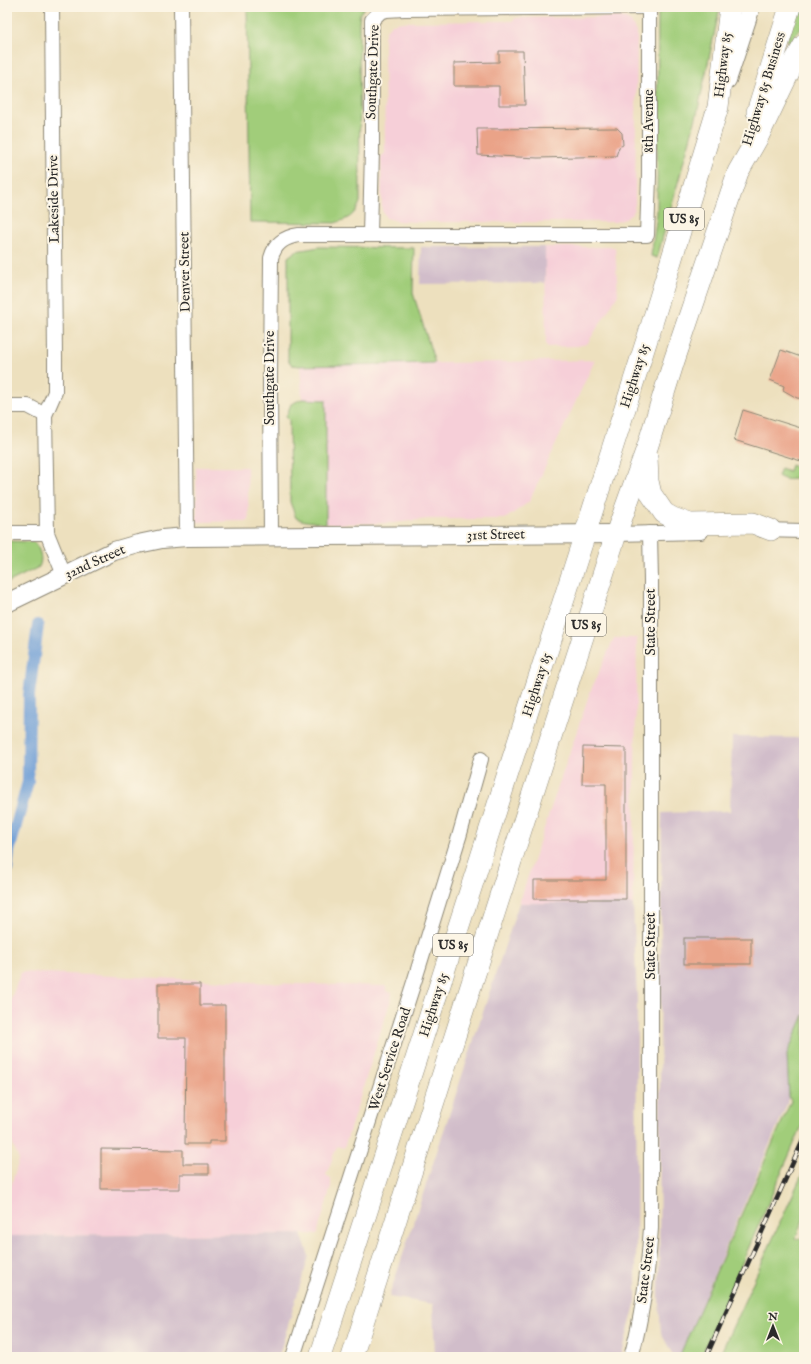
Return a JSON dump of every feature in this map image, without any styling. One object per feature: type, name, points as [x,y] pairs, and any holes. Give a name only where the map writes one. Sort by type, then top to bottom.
[{"type":"highway","name":"Highway 85","points":[[320,1357],[585,534],[718,107],[730,7]]},
{"type":"highway","name":"Highway 85 Business","points":[[738,172],[790,7]]},
{"type":"highway","name":"Highway 85","points":[[352,1357],[616,534],[647,448],[676,354],[738,172],[804,45]]},
{"type":"highway","points":[[647,448],[648,480],[651,494],[664,513],[690,524],[753,523],[771,530]]},
{"type":"main road","points":[[718,107],[751,7]]},
{"type":"main road","name":"31st Street","points":[[187,537],[616,534]]},
{"type":"main road","name":"32nd Street","points":[[7,603],[114,551],[162,539],[187,537]]},
{"type":"street","name":"Lakeside Drive","points":[[45,414],[55,392],[56,359],[52,7]]},
{"type":"street","name":"Denver Street","points":[[181,7],[187,537]]},
{"type":"street","name":"Southgate Drive","points":[[370,235],[372,20],[380,12],[386,10],[446,8],[649,7]]},
{"type":"street","name":"8th Avenue","points":[[647,235],[649,176],[649,7]]},
{"type":"street","name":"Southgate Drive","points":[[271,537],[271,258],[276,246],[291,236],[299,235],[647,235]]},
{"type":"street","points":[[7,406],[28,406],[45,414],[47,533],[64,575]]},
{"type":"street","name":"31st Street","points":[[616,534],[771,530],[804,531]]},
{"type":"street","points":[[7,533],[47,533]]},
{"type":"street","name":"State Street","points":[[631,1357],[637,1336],[646,1286],[651,1228],[650,533]]},
{"type":"street","name":"West Service Road","points":[[293,1357],[420,964],[482,759]]},
{"type":"shaded area","points":[[622,17],[631,22],[637,34],[635,204],[633,212],[626,219],[615,222],[419,222],[398,221],[386,218],[382,210],[381,157],[385,153],[384,37],[387,29],[392,24],[402,22],[512,21],[516,18]]},
{"type":"shaded area","points":[[421,247],[545,247],[545,283],[420,284]]},
{"type":"shaded area","points":[[545,247],[615,247],[618,295],[587,344],[577,346],[546,347]]},
{"type":"shaded area","points":[[595,360],[529,502],[505,519],[428,519],[393,523],[326,524],[326,400],[302,399],[300,366]]},
{"type":"shaded area","points":[[196,467],[247,467],[249,521],[197,522]]},
{"type":"shaded area","points":[[614,638],[637,638],[633,904],[519,903],[590,692]]},
{"type":"shaded area","points":[[732,737],[804,738],[804,1015],[787,1054],[789,1099],[679,1357],[674,1357],[661,1333],[659,1303],[662,813],[730,811]]},
{"type":"shaded area","points":[[519,903],[633,904],[637,997],[636,1301],[621,1357],[435,1357],[433,1304],[389,1297]]},
{"type":"shaded area","points":[[21,972],[296,984],[386,986],[386,991],[392,992],[391,999],[344,1148],[337,1146],[326,1175],[331,1179],[331,1187],[317,1234],[7,1236],[7,1198],[19,1160],[7,1130],[7,1010]]},
{"type":"shaded area","points":[[301,1234],[309,1256],[279,1355],[276,1357],[7,1357],[7,1236]]},
{"type":"green space","points":[[247,7],[365,7],[360,13],[359,23],[360,202],[356,211],[344,220],[335,223],[250,222]]},
{"type":"green space","points":[[658,7],[720,7],[697,114],[657,258],[651,256],[657,214]]},
{"type":"green space","points":[[797,7],[804,7],[804,23],[791,42],[787,40]]},
{"type":"green space","points":[[319,247],[414,248],[413,293],[435,363],[292,365],[288,360],[288,257],[296,251]]},
{"type":"green space","points":[[302,399],[326,400],[326,524],[304,521],[296,518],[290,502],[289,420],[286,417],[291,404]]},
{"type":"green space","points":[[791,465],[799,468],[799,473],[794,479],[790,480],[778,476],[781,468],[789,471]]},
{"type":"green space","points":[[7,541],[34,542],[41,557],[39,567],[7,583]]},
{"type":"green space","points":[[804,1015],[804,1121],[701,1357],[679,1357],[791,1101],[789,1096],[787,1054]]},
{"type":"green space","points":[[804,1170],[804,1218],[795,1239],[804,1239],[804,1357],[719,1357]]},
{"type":"building","points":[[499,51],[523,51],[525,105],[499,105],[499,86],[454,86],[454,63],[499,62]]},
{"type":"building","points":[[617,128],[622,133],[623,145],[619,147],[616,156],[538,158],[478,155],[477,129]]},
{"type":"building","points":[[781,350],[804,358],[804,399],[797,398],[783,390],[784,386],[770,380]]},
{"type":"building","points":[[743,410],[804,429],[804,462],[734,440]]},
{"type":"building","points":[[583,747],[626,748],[626,899],[534,899],[534,880],[606,880],[606,784],[582,784]]},
{"type":"building","points":[[684,938],[751,938],[751,964],[684,964]]},
{"type":"building","points":[[158,984],[200,984],[200,1005],[225,1005],[225,1141],[209,1141],[209,1144],[185,1144],[186,1038],[158,1038]]},
{"type":"building","points":[[101,1149],[183,1150],[183,1164],[209,1164],[209,1174],[180,1174],[180,1189],[101,1189]]},
{"type":"waterway","points":[[7,870],[9,851],[28,782],[29,695],[38,625]]},
{"type":"railway","points":[[706,1357],[804,1138]]}]
